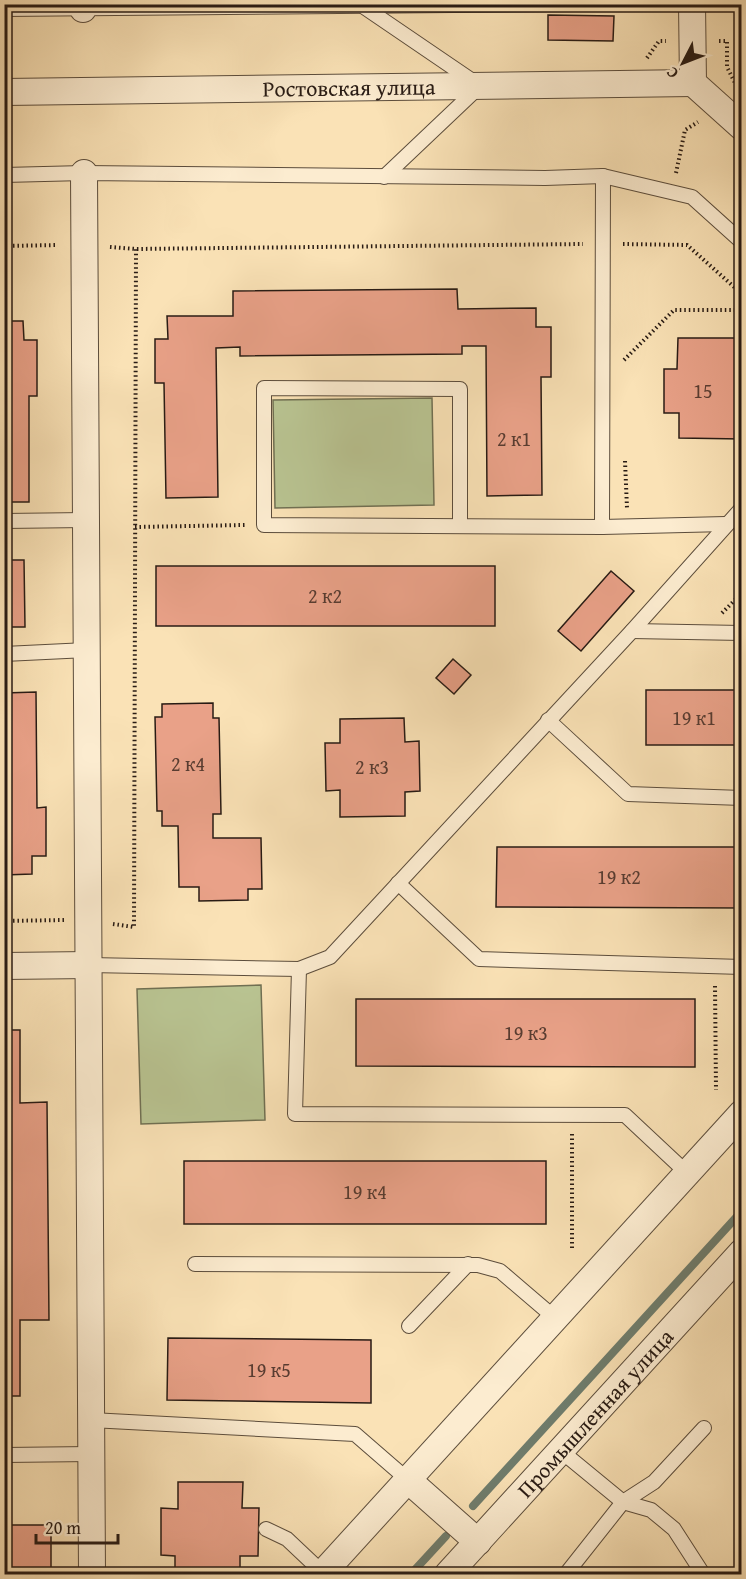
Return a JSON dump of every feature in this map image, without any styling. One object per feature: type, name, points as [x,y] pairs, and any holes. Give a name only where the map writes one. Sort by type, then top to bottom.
[{"type":"street","points":[[692,4],[693,82],[741,127]]},
{"type":"street","name":"Ростовская улица","points":[[4,92],[693,82]]},
{"type":"street","points":[[84,173],[92,1575]]},
{"type":"street","points":[[4,966],[89,965]]},
{"type":"street","points":[[322,1574],[741,1113]]},
{"type":"street","name":"Промышленная улица","points":[[448,1575],[741,1252]]},
{"type":"street","points":[[408,1480],[478,1542]]},
{"type":"lane","points":[[4,9],[576,4]]},
{"type":"lane","points":[[364,7],[480,86],[384,177]]},
{"type":"lane","points":[[4,175],[84,173],[545,178],[603,176],[693,197],[741,242]]},
{"type":"lane","points":[[602,526],[603,176]]},
{"type":"lane","points":[[460,526],[460,389],[264,388],[264,525],[460,526],[602,526],[726,524]]},
{"type":"lane","points":[[89,965],[300,969],[330,957],[632,632],[741,508]]},
{"type":"lane","points":[[4,521],[86,520]]},
{"type":"lane","points":[[632,632],[741,633]]},
{"type":"lane","points":[[4,654],[87,650]]},
{"type":"lane","points":[[548,720],[628,794],[741,798]]},
{"type":"lane","points":[[398,883],[479,959],[741,967]]},
{"type":"lane","points":[[300,969],[295,1114],[625,1115],[687,1173]]},
{"type":"lane","points":[[195,1264],[468,1264],[500,1271],[555,1318]]},
{"type":"lane","points":[[409,1326],[468,1264]]},
{"type":"lane","points":[[91,1420],[355,1434],[408,1480]]},
{"type":"lane","points":[[566,1575],[623,1502],[654,1482],[704,1428]]},
{"type":"lane","points":[[561,1451],[623,1502],[651,1510],[674,1528],[703,1575]]},
{"type":"lane","points":[[4,1455],[91,1454]]},
{"type":"lane","points":[[267,1529],[287,1539],[322,1574]]},
{"type":"path","points":[[671,191],[685,130]]},
{"type":"path","points":[[4,246],[85,245],[136,249],[687,245],[741,294]]},
{"type":"path","points":[[4,921],[88,919],[134,927],[136,249]]},
{"type":"path","points":[[621,362],[674,310],[741,310]]},
{"type":"path","points":[[135,527],[264,525]]},
{"type":"path","points":[[715,966],[716,1090]]},
{"type":"path","points":[[572,1115],[572,1248]]},
{"type":"green space","points":[[432,398],[434,505],[275,508],[273,400]]},
{"type":"green space","points":[[261,985],[265,1120],[141,1124],[137,989]]},
{"type":"building","points":[[548,15],[614,16],[613,41],[548,40]]},
{"type":"building","points":[[457,289],[458,309],[536,308],[536,327],[551,327],[551,377],[541,377],[542,495],[487,496],[486,346],[462,346],[462,354],[240,356],[240,347],[216,348],[218,497],[166,498],[164,383],[155,383],[155,339],[168,339],[167,316],[233,316],[233,291]]},
{"type":"building","points":[[4,321],[23,321],[24,340],[37,340],[37,396],[29,396],[29,502],[4,502]]},
{"type":"building","points":[[678,338],[742,338],[742,439],[679,438],[679,413],[664,413],[664,369],[677,369]]},
{"type":"building","points":[[4,560],[24,560],[25,627],[4,627]]},
{"type":"building","points":[[156,566],[495,566],[495,626],[156,626]]},
{"type":"building","points":[[611,571],[634,591],[581,651],[558,631]]},
{"type":"building","points":[[453,659],[471,675],[454,694],[436,678]]},
{"type":"building","points":[[646,690],[742,690],[742,745],[646,745]]},
{"type":"building","points":[[36,692],[37,808],[46,807],[46,856],[32,856],[32,874],[4,875],[4,693]]},
{"type":"building","points":[[213,703],[213,718],[219,718],[221,814],[213,814],[213,838],[261,838],[262,889],[248,889],[248,900],[199,901],[199,887],[179,887],[178,826],[162,826],[162,811],[157,811],[155,717],[162,717],[162,704]]},
{"type":"building","points":[[404,718],[405,742],[419,741],[420,791],[405,792],[405,816],[340,817],[340,790],[326,791],[325,743],[340,743],[340,719]]},
{"type":"building","points":[[497,847],[742,847],[742,908],[496,907]]},
{"type":"building","points":[[356,999],[695,999],[695,1067],[356,1066]]},
{"type":"building","points":[[4,1020],[11,1020],[11,1030],[20,1030],[20,1103],[47,1102],[49,1320],[20,1320],[20,1396],[5,1396],[4,1408]]},
{"type":"building","points":[[184,1161],[546,1161],[546,1224],[184,1224]]},
{"type":"building","points":[[168,1338],[371,1340],[371,1403],[167,1400]]},
{"type":"building","points":[[178,1482],[243,1482],[242,1508],[259,1508],[258,1556],[240,1556],[240,1574],[175,1574],[175,1556],[161,1555],[161,1508],[178,1509]]},
{"type":"building","points":[[4,1525],[51,1525],[51,1574],[4,1574]]},
{"type":"waterway","points":[[473,1506],[742,1211]]},
{"type":"waterway","points":[[411,1574],[446,1536]]}]
